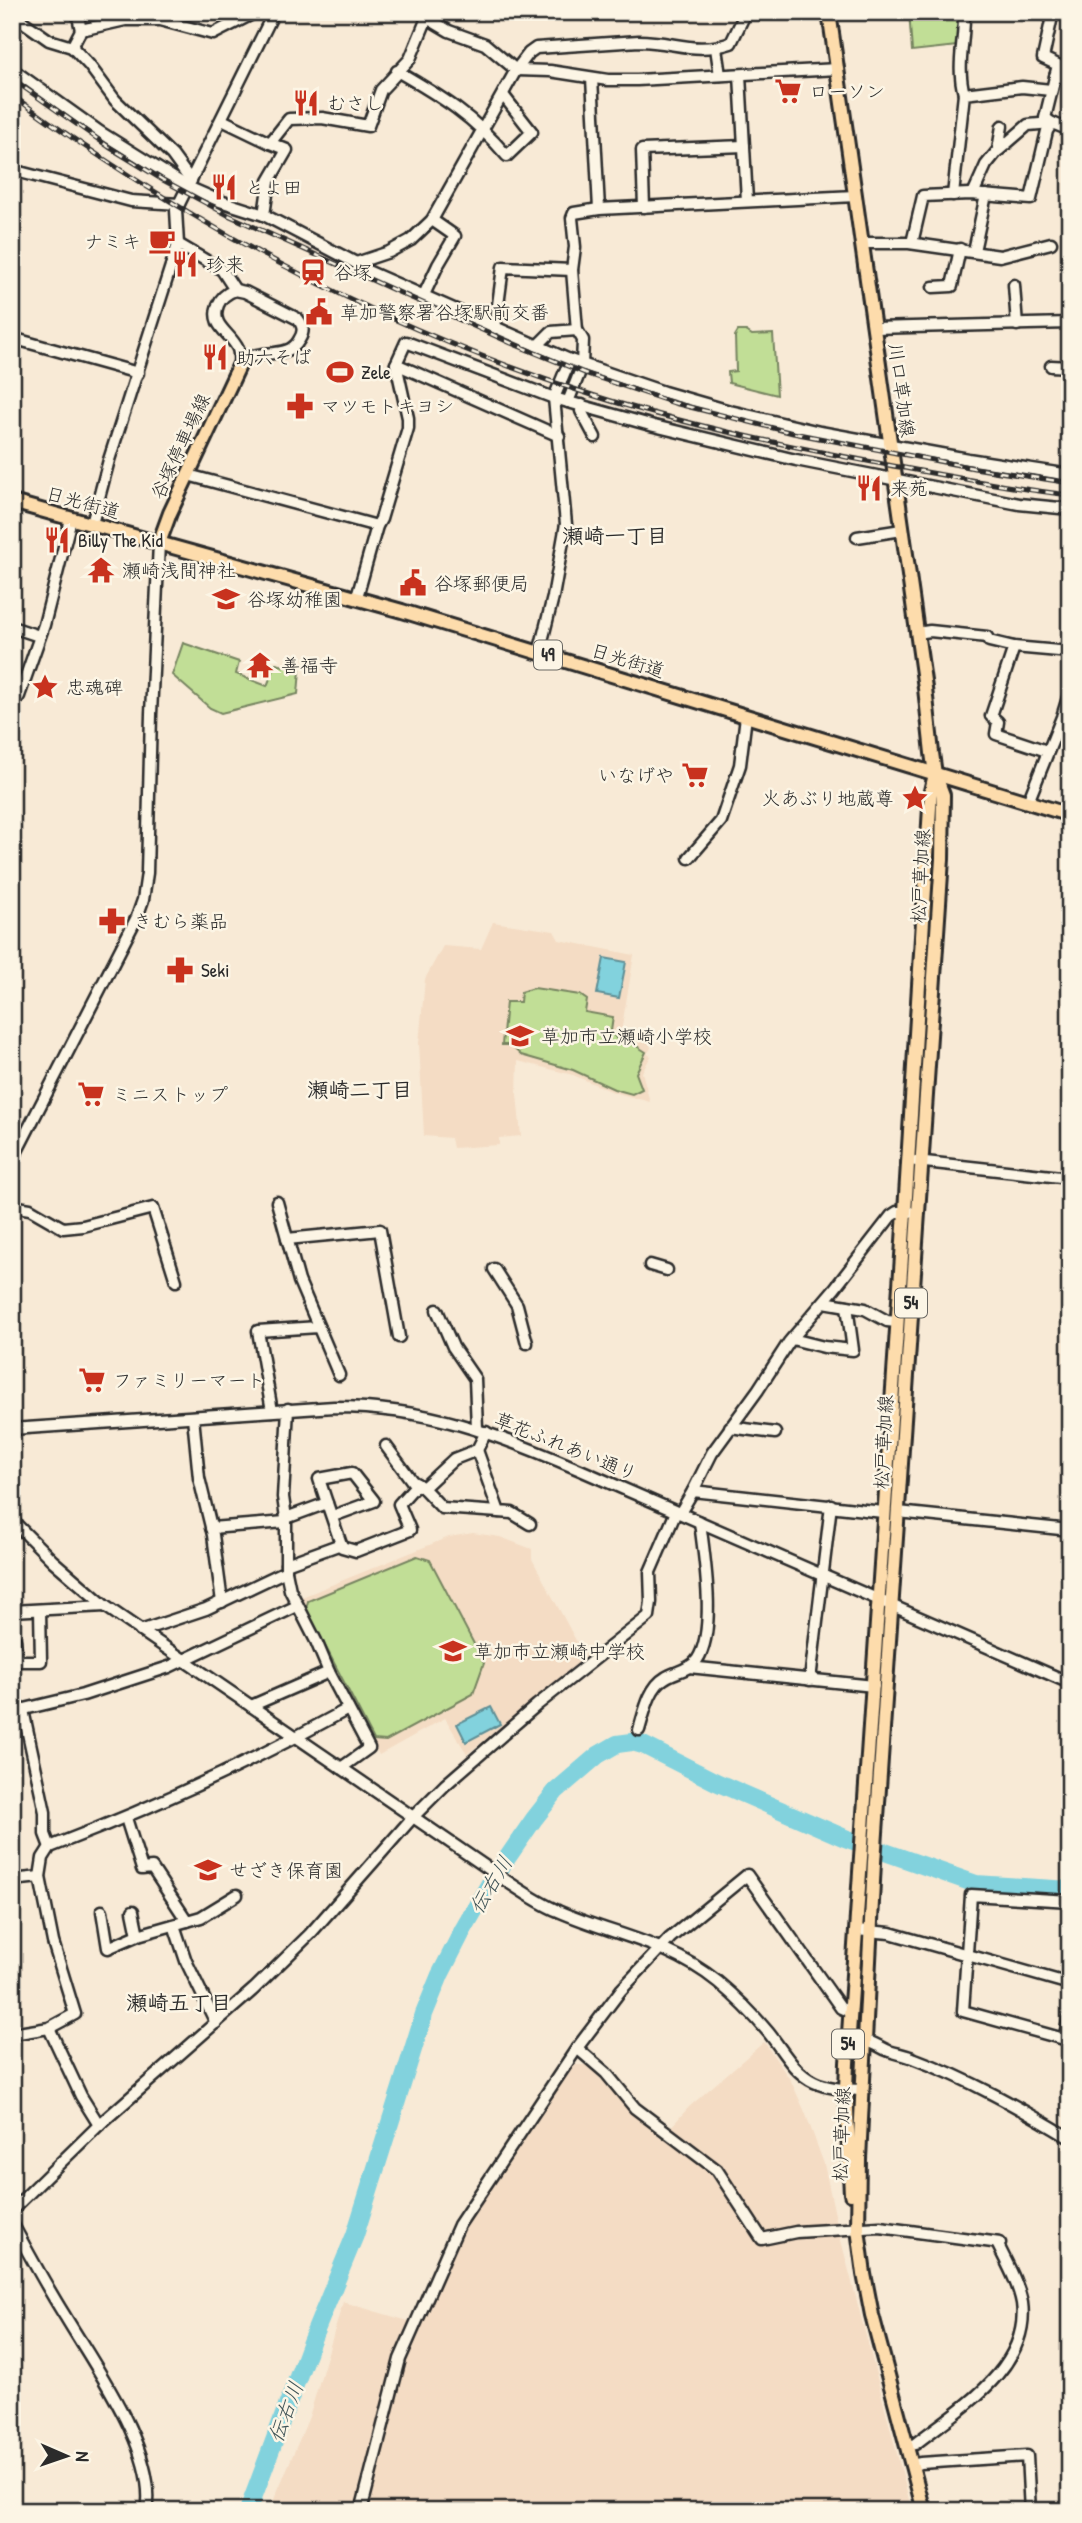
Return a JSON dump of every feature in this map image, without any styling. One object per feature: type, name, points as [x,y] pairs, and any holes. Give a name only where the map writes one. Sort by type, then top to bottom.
[{"type":"main road","name":"川口草加線","points":[[829,12],[935,774]]},
{"type":"main road","name":"谷塚停車場線","points":[[159,543],[239,366]]},
{"type":"main road","name":"日光街道","points":[[12,502],[357,597],[1070,815]]},
{"type":"main road","name":"松戸草加線","points":[[924,2511],[872,2315],[850,2183],[846,2089],[856,1930],[868,1861],[892,1605],[931,791],[935,774]]},
{"type":"main road","name":"松戸草加線","points":[[870,1831],[883,1512],[897,1322],[911,1212]]},
{"type":"main road","name":"松戸草加線","points":[[858,2229],[864,2041],[871,1930],[868,1861]]},
{"type":"street","points":[[72,47],[81,30],[77,12]]},
{"type":"street","points":[[81,30],[125,20],[160,20],[213,34],[242,15],[256,12]]},
{"type":"street","points":[[92,524],[109,460],[177,244],[176,210],[274,12]]},
{"type":"street","points":[[356,263],[389,252],[411,240],[432,220],[516,70],[536,48],[646,41],[695,49],[716,48],[730,43],[746,12]]},
{"type":"street","points":[[953,195],[964,94],[960,48],[964,12]]},
{"type":"street","points":[[1053,12],[1043,58],[1058,65],[1045,118],[1070,130]]},
{"type":"street","points":[[12,14],[49,40],[72,47],[115,100],[172,155],[190,184]]},
{"type":"street","points":[[270,143],[289,119],[322,118],[368,126],[381,90],[410,59],[425,15],[449,30],[485,44],[516,70],[637,80],[838,69]]},
{"type":"street","points":[[716,48],[720,75]]},
{"type":"street","points":[[12,69],[100,132],[220,201],[264,215],[363,269],[581,368],[730,411],[968,459],[1069,475],[1070,456]]},
{"type":"street","points":[[397,71],[443,98],[483,128],[508,156],[532,132],[503,95]]},
{"type":"street","points":[[740,75],[747,201]]},
{"type":"street","points":[[1055,76],[1070,78]]},
{"type":"street","points":[[592,78],[599,209]]},
{"type":"street","points":[[964,94],[1023,87],[1051,90]]},
{"type":"street","points":[[222,120],[287,150],[269,181],[264,215]]},
{"type":"street","points":[[973,194],[986,165],[998,150],[1028,125],[1052,123]]},
{"type":"street","points":[[912,243],[923,196],[973,194],[1031,199],[1047,131],[1052,123]]},
{"type":"street","points":[[998,150],[1003,126]]},
{"type":"street","points":[[644,207],[642,150],[744,146]]},
{"type":"street","points":[[12,170],[131,201],[179,204]]},
{"type":"street","points":[[974,251],[986,195]]},
{"type":"street","points":[[568,402],[581,368],[583,340],[577,330],[572,270],[575,247],[572,218],[574,213],[599,209],[855,196]]},
{"type":"street","points":[[423,297],[455,236],[432,220]]},
{"type":"street","points":[[863,243],[912,243],[1000,256],[1051,243]]},
{"type":"street","points":[[177,244],[222,270],[235,290]]},
{"type":"street","points":[[933,287],[952,286],[960,249]]},
{"type":"street","points":[[495,328],[503,267],[572,270]]},
{"type":"street","points":[[1014,285],[1017,325]]},
{"type":"street","points":[[235,290],[245,292],[298,319],[303,328],[292,349],[251,357],[239,366],[240,355],[236,346],[217,323],[216,315],[220,300],[235,290]]},
{"type":"street","points":[[874,328],[1070,323]]},
{"type":"street","points":[[537,346],[551,332],[577,330]]},
{"type":"street","points":[[12,338],[138,373]]},
{"type":"street","points":[[357,597],[408,428],[396,364],[406,342],[554,398],[654,426],[796,460],[1019,503],[1070,509]]},
{"type":"street","points":[[540,653],[566,524],[554,398],[569,363]]},
{"type":"street","points":[[396,364],[559,436]]},
{"type":"street","points":[[1052,366],[1070,367]]},
{"type":"street","points":[[582,405],[581,411],[595,437]]},
{"type":"street","points":[[188,475],[377,526]]},
{"type":"street","points":[[12,707],[19,696],[44,625],[71,519]]},
{"type":"street","points":[[857,537],[902,530]]},
{"type":"street","points":[[12,1167],[17,1151],[137,917],[143,900],[148,873],[151,714],[159,543]]},
{"type":"street","points":[[12,627],[39,636]]},
{"type":"street","points":[[917,634],[930,631],[987,637],[989,641],[1014,647],[1070,652]]},
{"type":"street","points":[[1014,647],[991,716],[998,722],[996,734],[1047,751]]},
{"type":"street","points":[[1028,802],[1070,691]]},
{"type":"street","points":[[688,858],[721,821],[740,765],[746,716]]},
{"type":"street","points":[[915,1161],[1070,1178]]},
{"type":"street","points":[[277,1202],[299,1281],[339,1375]]},
{"type":"street","points":[[12,1206],[30,1209],[63,1228],[92,1224],[153,1208],[176,1280]]},
{"type":"street","points":[[12,2210],[99,2126],[216,2023],[310,1934],[413,1817],[445,1785],[537,1705],[649,1616],[650,1572],[678,1512],[693,1491],[712,1453],[792,1339],[891,1216],[897,1212],[911,1212]]},
{"type":"street","points":[[287,1239],[380,1230],[399,1337]]},
{"type":"street","points":[[650,1265],[667,1270]]},
{"type":"street","points":[[494,1269],[517,1305],[527,1343]]},
{"type":"street","points":[[824,1302],[865,1309],[887,1321],[897,1322]]},
{"type":"street","points":[[792,1339],[824,1347],[853,1350],[847,1306]]},
{"type":"street","points":[[437,1310],[453,1347],[475,1379],[481,1430],[477,1450],[499,1511]]},
{"type":"street","points":[[272,1411],[258,1331],[318,1327]]},
{"type":"street","points":[[288,1409],[283,1497],[286,1567],[290,1590],[369,1748],[341,1768]]},
{"type":"street","name":"草花ふれあい通り","points":[[12,1429],[288,1409],[383,1409],[426,1415],[481,1430],[678,1512],[1070,1683]]},
{"type":"street","points":[[193,1417],[199,1478],[211,1528],[222,1602]]},
{"type":"street","points":[[730,1427],[775,1433]]},
{"type":"street","points":[[386,1446],[412,1481],[442,1508],[512,1513],[530,1524]]},
{"type":"street","points":[[333,1516],[374,1501],[352,1473],[318,1479],[342,1547],[356,1551],[410,1530],[399,1504],[454,1459],[477,1450]]},
{"type":"street","points":[[693,1491],[883,1512]]},
{"type":"street","points":[[211,1528],[286,1520],[327,1503]]},
{"type":"street","points":[[810,1680],[831,1505]]},
{"type":"street","points":[[898,1512],[1070,1530]]},
{"type":"street","points":[[12,1520],[52,1561],[140,1632],[511,1884],[558,1912],[662,1947],[697,1968],[737,1999],[768,2032],[789,2060],[811,2081],[828,2087],[862,2090]]},
{"type":"street","points":[[639,1730],[646,1706],[663,1678],[689,1667],[696,1661],[702,1649],[707,1623],[707,1577],[700,1522]]},
{"type":"street","points":[[140,1632],[222,1602],[286,1567],[341,1544]]},
{"type":"street","points":[[12,1611],[105,1606]]},
{"type":"street","points":[[50,1847],[45,1834],[45,1812],[18,1711],[102,1690],[183,1660],[297,1606]]},
{"type":"street","points":[[12,1638],[15,1640],[17,1661],[41,1661],[40,1610]]},
{"type":"street","points":[[689,1667],[874,1686]]},
{"type":"street","points":[[251,1706],[329,1672]]},
{"type":"street","points":[[12,2034],[49,2028],[75,2014],[53,1942],[40,1877],[43,1858],[50,1847],[126,1818],[296,1738],[348,1709]]},
{"type":"street","points":[[126,1818],[142,1869],[152,1868],[187,1921]]},
{"type":"street","points":[[361,2511],[400,2359],[459,2225],[577,2048],[621,1990],[662,1947],[747,1875],[841,2008],[850,2012]]},
{"type":"street","points":[[12,1880],[40,1877]]},
{"type":"street","points":[[102,1911],[107,1948],[138,1935],[201,1917],[237,1895]]},
{"type":"street","points":[[1070,1901],[971,1895],[963,2011],[1064,2039],[1070,2013]]},
{"type":"street","points":[[133,1911],[138,1935]]},
{"type":"street","points":[[173,1925],[186,1961],[216,2023]]},
{"type":"street","points":[[856,1930],[890,1933],[1070,1984]]},
{"type":"street","points":[[49,2028],[80,2096],[99,2126]]},
{"type":"street","points":[[864,2041],[914,2058],[968,2082],[1070,2138]]},
{"type":"street","points":[[577,2048],[606,2073],[635,2109],[717,2170],[762,2239],[796,2232],[880,2227],[998,2243],[1018,2288],[1022,2309],[1021,2325],[1009,2361],[1005,2369],[971,2400],[915,2444],[907,2446]]},
{"type":"street","points":[[13,2225],[110,2391],[138,2447],[149,2491],[147,2511]]},
{"type":"street","points":[[912,2465],[1027,2456],[1030,2511]]},
{"type":"shaded area","name":"草加市立瀬崎小学校","points":[[493,922],[554,931],[559,940],[634,955],[620,1038],[646,1033],[651,1048],[647,1054],[651,1056],[642,1072],[650,1102],[613,1092],[573,1075],[518,1061],[517,1094],[521,1136],[499,1138],[499,1145],[453,1148],[451,1138],[424,1136],[419,1043],[425,979],[443,946],[481,949]]},
{"type":"shaded area","name":"草加市立瀬崎中学校","points":[[473,1533],[500,1537],[532,1549],[532,1559],[586,1659],[467,1754],[445,1718],[379,1755],[297,1599],[449,1537]]},
{"type":"shaded area","points":[[764,2042],[791,2081],[824,2164],[839,2233],[912,2511],[269,2511],[309,2417],[343,2302],[422,2325],[461,2232],[574,2065],[588,2065],[631,2112],[661,2138],[689,2107]]},
{"type":"green space","points":[[909,12],[962,12],[961,37],[957,46],[912,51]]},
{"type":"green space","points":[[738,331],[746,331],[752,335],[773,334],[777,395],[729,383],[728,372],[736,371],[735,336]]},
{"type":"green space","points":[[183,643],[239,662],[236,674],[267,686],[276,664],[300,670],[298,694],[221,713],[210,708],[172,675]]},
{"type":"green space","points":[[534,988],[580,995],[587,1000],[585,1012],[613,1017],[611,1031],[618,1041],[627,1040],[646,1052],[636,1073],[642,1089],[632,1094],[614,1089],[573,1070],[521,1055],[510,1045],[502,1045],[506,1002],[520,1002],[521,992]]},
{"type":"green space","points":[[417,1556],[430,1560],[484,1663],[473,1694],[386,1741],[374,1740],[306,1609],[308,1601]]},
{"type":"water","points":[[604,958],[626,962],[619,998],[597,994]]},
{"type":"water","points":[[491,1707],[500,1724],[466,1742],[457,1724]]},
{"type":"waterway","name":"伝右川","points":[[248,2511],[311,2342],[355,2235],[424,2014],[440,1975],[490,1883],[534,1819],[556,1791],[598,1755],[617,1744],[632,1742],[643,1745],[716,1782],[845,1838],[976,1884],[1070,1890]]},
{"type":"railway","points":[[12,79],[109,147],[228,215],[511,343],[587,374],[674,403],[793,433],[974,468],[1070,483]]},
{"type":"railway","points":[[12,95],[148,187],[290,269],[363,305],[514,368],[628,406],[739,434],[934,473],[1070,495]]},
{"type":"place","name":"ローソン","points":[[788,91]]},
{"type":"place","name":"むさし","points":[[306,103]]},
{"type":"place","name":"とよ田","points":[[224,187]]},
{"type":"place","name":"ナミキ","points":[[162,241]]},
{"type":"place","name":"珍来","points":[[185,264]]},
{"type":"place","name":"谷塚","points":[[313,272]]},
{"type":"place","name":"草加警察署谷塚駅前交番","points":[[319,312]]},
{"type":"place","name":"助六そば","points":[[215,357]]},
{"type":"place","name":"Zele","points":[[340,372]]},
{"type":"place","name":"マツモトキヨシ","points":[[300,406]]},
{"type":"place","name":"来苑","points":[[869,488]]},
{"type":"place","name":"Billy The Kid","points":[[57,540]]},
{"type":"place","name":"瀬崎浅間神社","points":[[101,570]]},
{"type":"place","name":"谷塚郵便局","points":[[413,583]]},
{"type":"place","name":"谷塚幼稚園","points":[[226,599]]},
{"type":"place","name":"善福寺","points":[[260,665]]},
{"type":"place","name":"忠魂碑","points":[[45,687]]},
{"type":"place","name":"いなげや","points":[[695,775]]},
{"type":"place","name":"火あぶり地蔵尊","points":[[915,798]]},
{"type":"place","name":"きむら薬品","points":[[112,921]]},
{"type":"place","name":"Seki","points":[[180,970]]},
{"type":"place","name":"草加市立瀬崎小学校","points":[[520,1036]]},
{"type":"place","name":"ミニストップ","points":[[91,1094]]},
{"type":"place","name":"ファミリーマート","points":[[92,1380]]},
{"type":"place","name":"草加市立瀬崎中学校","points":[[453,1651]]},
{"type":"place","name":"せざき保育園","points":[[208,1870]]},
{"type":"district","name":"瀬崎一丁目","points":[[615,536]]},
{"type":"district","name":"瀬崎二丁目","points":[[360,1090]]},
{"type":"district","name":"瀬崎五丁目","points":[[179,2003]]}]
